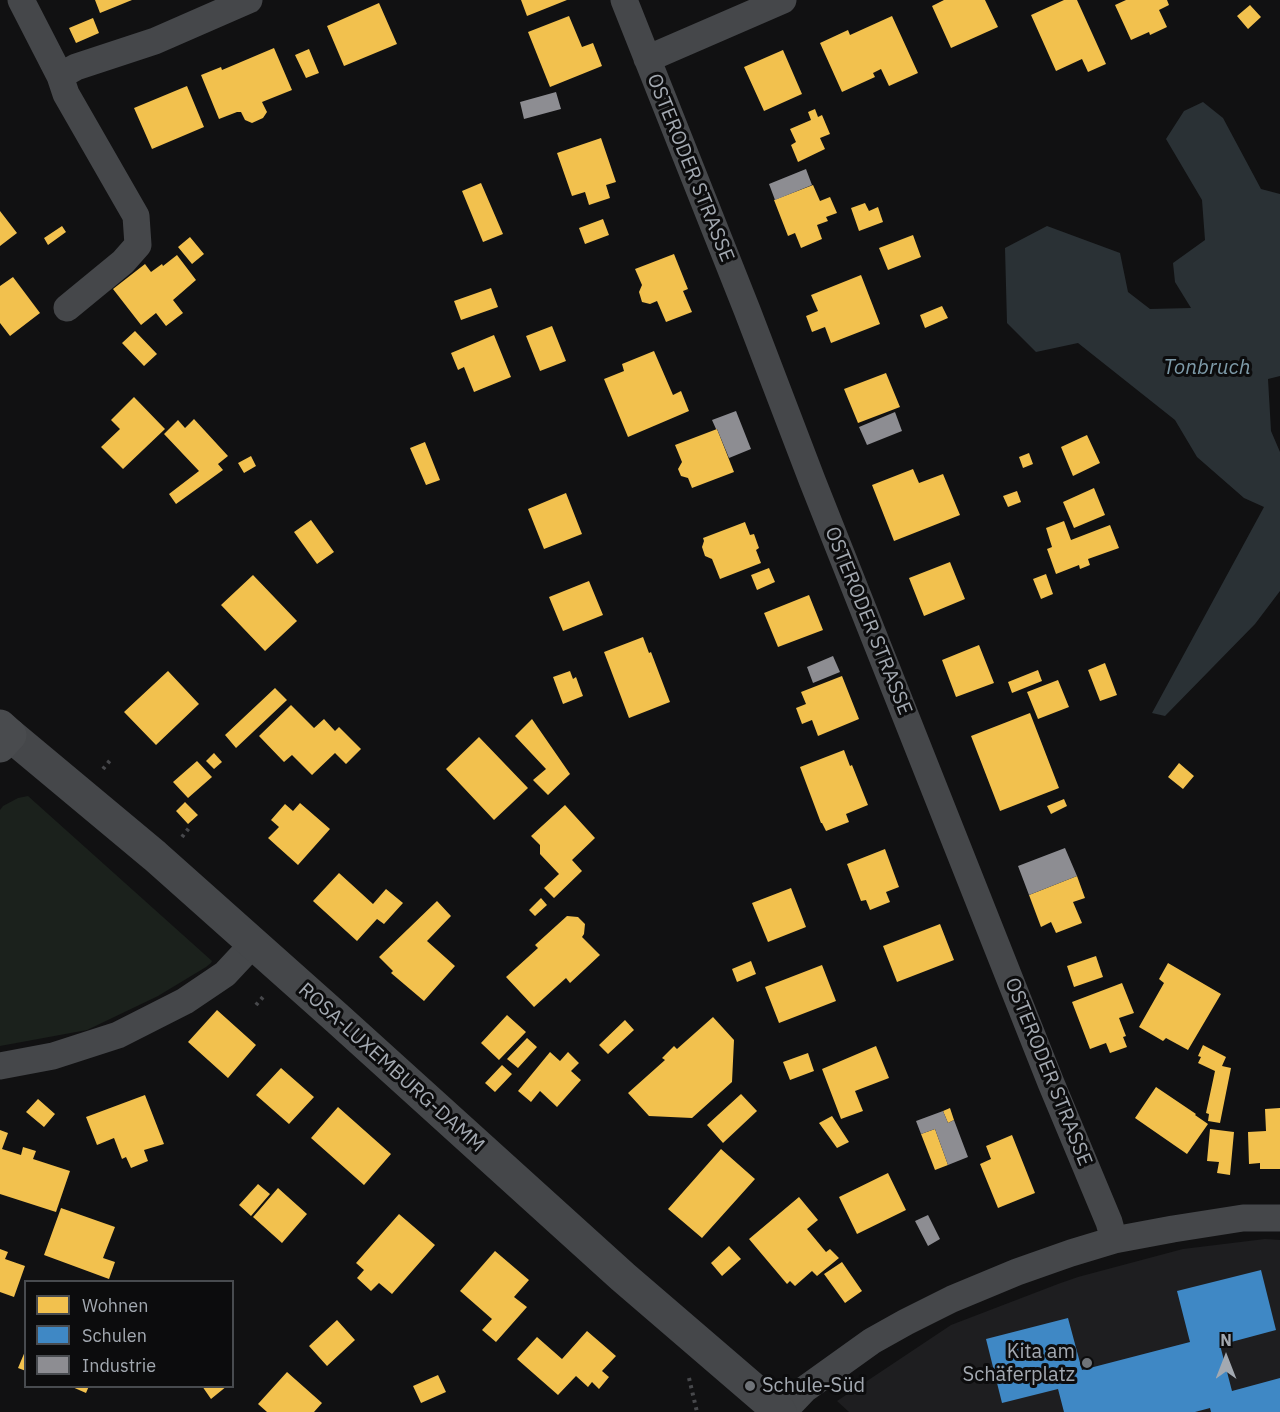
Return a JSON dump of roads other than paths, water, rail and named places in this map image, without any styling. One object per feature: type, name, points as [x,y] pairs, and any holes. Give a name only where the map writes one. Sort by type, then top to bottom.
[{"type":"street","points":[[21,0],[60,76],[66,94],[136,216],[138,245],[123,262],[67,308]]},
{"type":"street","points":[[60,76],[76,68],[155,41],[249,0]]},
{"type":"street","name":"OSTERODER STRASSE","points":[[624,0],[1042,1061],[1109,1222],[1114,1240]]},
{"type":"street","points":[[647,59],[783,0]]},
{"type":"street","name":"ROSA-LUXEMBURG-DAMM","points":[[3,735],[155,856],[623,1277],[781,1412]]},
{"type":"street","points":[[0,1066],[53,1056],[118,1035],[185,1001],[225,974],[253,944]]},
{"type":"street","points":[[781,1412],[805,1389],[872,1341],[952,1299],[1017,1272],[1114,1240],[1243,1218],[1280,1218]]},
{"type":"water","name":"Tonbruch","points":[[1203,102],[1223,118],[1261,189],[1280,194],[1280,376],[1268,379],[1271,431],[1280,452],[1280,591],[1255,624],[1165,716],[1152,713],[1264,507],[1244,498],[1197,457],[1175,420],[1078,343],[1036,352],[1007,323],[1005,248],[1047,226],[1120,253],[1128,292],[1150,309],[1191,308],[1175,282],[1173,263],[1205,240],[1202,200],[1166,139],[1184,111]]},
{"type":"place","name":"Kita am Schäferplatz","points":[[1087,1363]]},
{"type":"place","name":"Schule-Süd","points":[[750,1386]]}]
